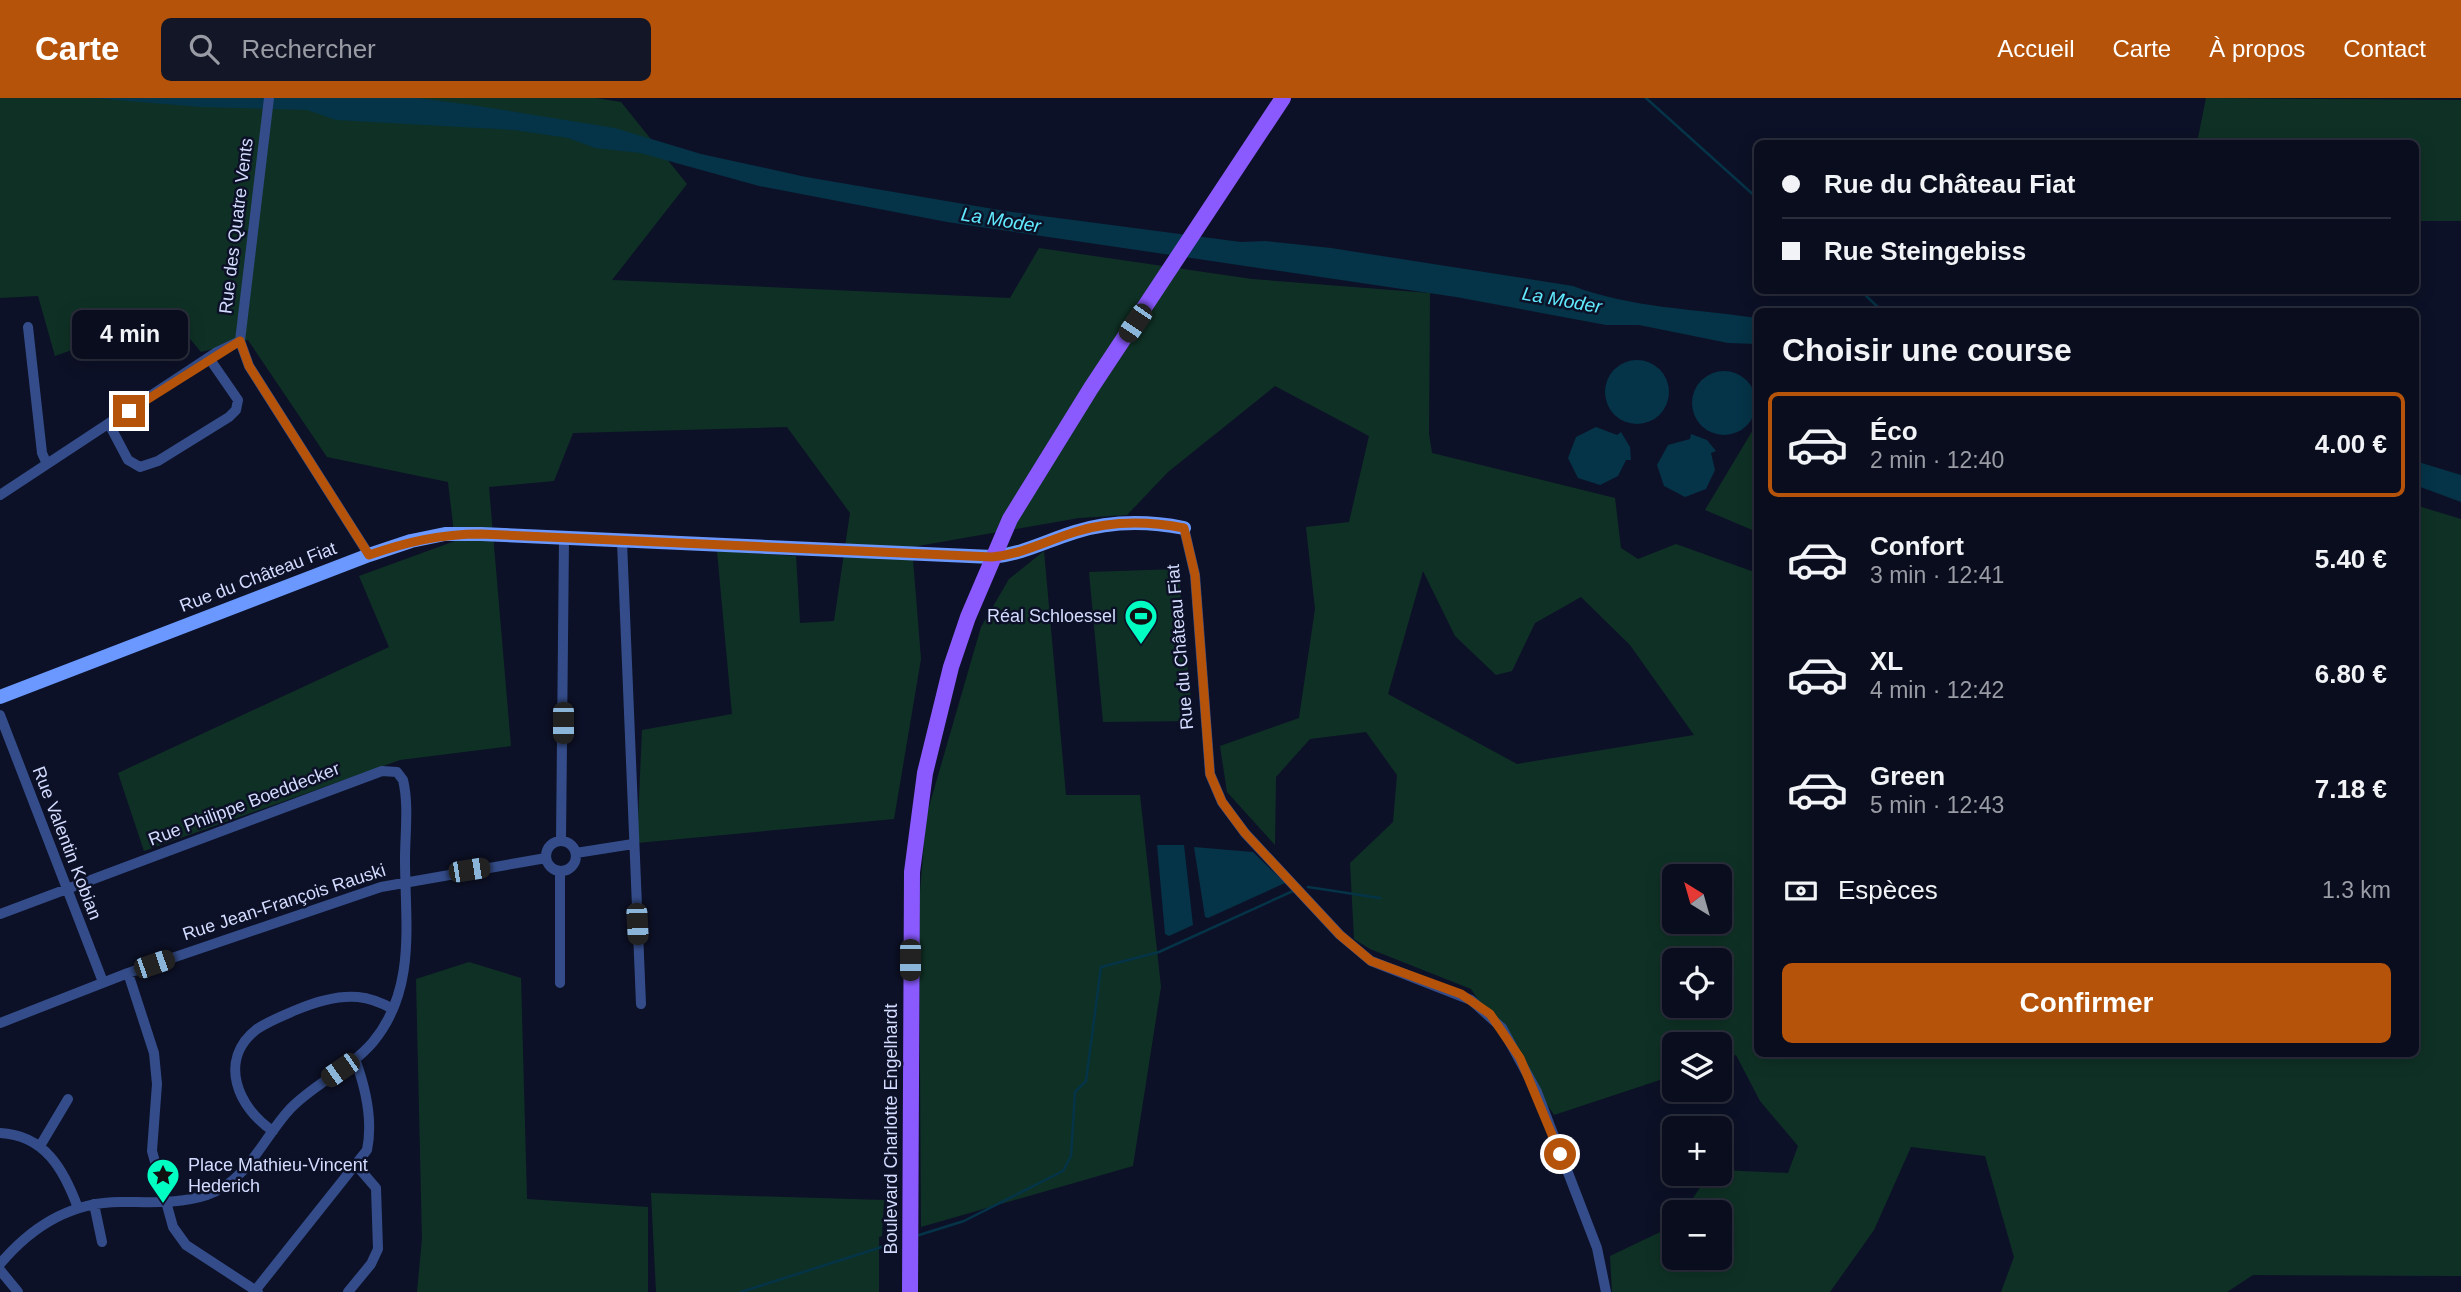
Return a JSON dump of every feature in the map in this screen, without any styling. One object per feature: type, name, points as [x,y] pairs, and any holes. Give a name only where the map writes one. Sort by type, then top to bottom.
[{"type":"main road","name":"Boulevard Charlotte Engelhardt","points":[[910,1292],[910,937],[917,824],[929,751],[943,696],[992,557],[1010,519],[1021,486],[1039,460],[1054,446],[1283,98]]},
{"type":"street","name":"Rue des Quatre Vents","points":[[269,98],[240,341],[249,366],[369,555]]},
{"type":"street","points":[[28,327],[42,453],[47,464]]},
{"type":"street","points":[[0,495],[209,358],[240,341]]},
{"type":"street","points":[[109,424],[128,460],[140,467],[158,461],[229,417],[236,410],[238,400],[209,358]]},
{"type":"street","name":"Rue du Château Fiat","points":[[0,697],[369,555],[411,541],[445,534],[523,534],[622,542],[992,557],[1017,555],[1076,532],[1124,523],[1184,528],[1195,575],[1210,774],[1222,802],[1245,833],[1340,935],[1371,961],[1461,994],[1490,1014],[1502,1028],[1537,1092],[1597,1248],[1606,1292]]},
{"type":"street","points":[[561,841],[564,538]]},
{"type":"street","points":[[622,542],[641,1004]]},
{"type":"street","name":"Rue Valentin Kobian","points":[[0,715],[103,982]]},
{"type":"street","name":"Rue Philippe Boeddecker","points":[[0,914],[388,770],[399,774],[404,786],[405,881]]},
{"type":"street","points":[[561,841],[572,846],[576,853],[572,866],[560,871],[551,867],[547,858],[552,844],[561,841]]},
{"type":"street","points":[[576,853],[633,844]]},
{"type":"street","name":"Rue Jean-François Rauski","points":[[0,1023],[103,982],[329,903],[405,881],[547,858]]},
{"type":"street","points":[[560,871],[560,983]]},
{"type":"street","points":[[0,1264],[33,1230],[78,1208],[94,1204],[187,1201],[230,1184],[248,1166],[273,1131],[308,1091],[372,1044],[393,1009],[407,958],[405,881]]},
{"type":"street","points":[[128,973],[154,1052],[157,1084],[152,1151],[173,1227],[186,1245],[256,1291],[367,1150],[369,1137],[363,1082],[355,1059]]},
{"type":"street","points":[[273,1131],[244,1106],[237,1091],[236,1070],[241,1049],[255,1031],[272,1020],[312,1003],[341,996],[360,997],[393,1009]]},
{"type":"street","points":[[40,1146],[68,1099]]},
{"type":"street","points":[[0,1133],[40,1146],[62,1170],[78,1208]]},
{"type":"street","points":[[348,1292],[371,1264],[378,1249],[376,1188],[357,1166]]},
{"type":"street","points":[[94,1204],[102,1242]]},
{"type":"street","points":[[0,1270],[18,1292]]},
{"type":"green space","points":[[0,98],[596,98],[621,102],[687,184],[612,280],[1010,298],[1039,248],[1252,279],[1430,293],[1429,434],[1432,453],[1615,498],[1621,548],[1638,559],[1676,544],[1754,572],[1754,1057],[2419,1057],[2419,506],[2461,519],[2461,1276],[2253,1275],[2227,1292],[2001,1292],[2014,1257],[1985,1156],[1911,1147],[1874,1230],[1830,1292],[1612,1292],[1610,1256],[1662,1231],[1662,1270],[1732,1270],[1732,1200],[1692,1200],[1701,1186],[1732,1186],[1732,1171],[1788,1173],[1798,1146],[1760,1101],[1736,1055],[1732,1056],[1732,1032],[1662,1032],[1662,1079],[1554,1115],[1471,989],[1370,949],[1354,939],[1350,863],[1393,822],[1397,775],[1366,732],[1310,739],[1276,777],[1275,845],[1227,792],[1220,746],[1299,718],[1315,609],[1306,527],[1349,522],[1369,436],[1275,386],[1168,472],[1127,515],[1079,518],[912,547],[921,659],[894,819],[637,843],[642,730],[732,714],[717,551],[796,556],[800,623],[834,621],[850,513],[787,427],[573,433],[554,481],[489,487],[511,746],[400,760],[144,851],[118,773],[389,647],[359,576],[455,541],[448,482],[327,457],[248,340],[201,352],[170,315],[55,356],[38,296],[0,298]],"holes":[[[1423,571],[1455,636],[1496,675],[1512,671],[1535,623],[1581,597],[1630,645],[1694,735],[1517,764],[1388,694]]]},
{"type":"green space","points":[[2206,98],[2461,100],[2461,221],[2419,221],[2419,140],[2198,140]]},
{"type":"green space","points":[[1754,428],[1754,531],[1705,510]]},
{"type":"green space","points":[[1044,551],[1066,795],[1140,795],[1161,987],[1133,1166],[921,1227],[919,905],[926,817],[981,627],[1009,579]]},
{"type":"green space","name":"Réal Schloessel","points":[[1178,569],[1193,721],[1103,722],[1089,572]]},
{"type":"green space","points":[[469,962],[521,978],[527,1199],[648,1207],[648,1292],[417,1292],[422,1239],[416,979]]},
{"type":"green space","points":[[651,1193],[884,1200],[882,1236],[879,1237],[879,1292],[656,1292]]},
{"type":"water","name":"La Moder","points":[[92,98],[418,98],[472,105],[615,128],[701,154],[806,177],[1005,211],[1241,242],[1265,241],[1331,248],[1573,286],[1640,303],[1754,318],[1754,344],[1728,343],[1639,325],[1606,325],[1456,297],[947,222],[759,186],[640,153],[595,148],[568,138],[514,130],[336,120],[307,110],[200,107]]},
{"type":"water","points":[[1637,360],[1655,366],[1663,374],[1669,392],[1663,410],[1655,418],[1637,424],[1619,418],[1611,410],[1605,392],[1611,374],[1619,366]]},
{"type":"water","points":[[1724,371],[1736,374],[1750,385],[1753,391],[1753,415],[1742,429],[1736,432],[1724,435],[1712,432],[1698,421],[1695,415],[1692,403],[1695,391],[1706,377],[1712,374]]},
{"type":"water","points":[[1596,427],[1617,435],[1621,432],[1630,447],[1631,460],[1626,460],[1618,476],[1600,485],[1578,478],[1568,458],[1576,437]]},
{"type":"water","points":[[1691,434],[1707,440],[1716,451],[1711,453],[1715,470],[1706,489],[1685,497],[1664,486],[1657,465],[1668,445],[1690,439]]},
{"type":"water","points":[[2419,462],[2461,475],[2461,502],[2419,486]]},
{"type":"water","points":[[1157,845],[1184,845],[1193,925],[1169,936],[1165,934]]},
{"type":"water","points":[[1194,847],[1253,852],[1285,883],[1205,917]]},
{"type":"waterway","points":[[1646,98],[1754,195]]},
{"type":"waterway","points":[[1864,294],[1879,308]]},
{"type":"waterway","points":[[1308,887],[1380,898]]},
{"type":"waterway","points":[[916,1236],[964,1221],[1063,1171],[1071,1156],[1075,1092],[1086,1081],[1101,967],[1159,952],[1293,891]]},
{"type":"waterway","points":[[741,1292],[894,1243]]},
{"type":"place","name":"Réal Schloessel","points":[[1141,646]]},
{"type":"place","name":"Place Mathieu-Vincent Hederich","points":[[163,1205]]},
{"type":"route","points":[[129,411],[218,352],[240,341],[249,366],[369,555],[411,541],[445,534],[523,534],[622,542],[992,557],[1017,555],[1076,532],[1124,523],[1164,524],[1184,528],[1195,575],[1210,774],[1222,802],[1245,833],[1340,935],[1371,961],[1461,994],[1490,1014],[1502,1028],[1537,1092],[1560,1154]]}]
